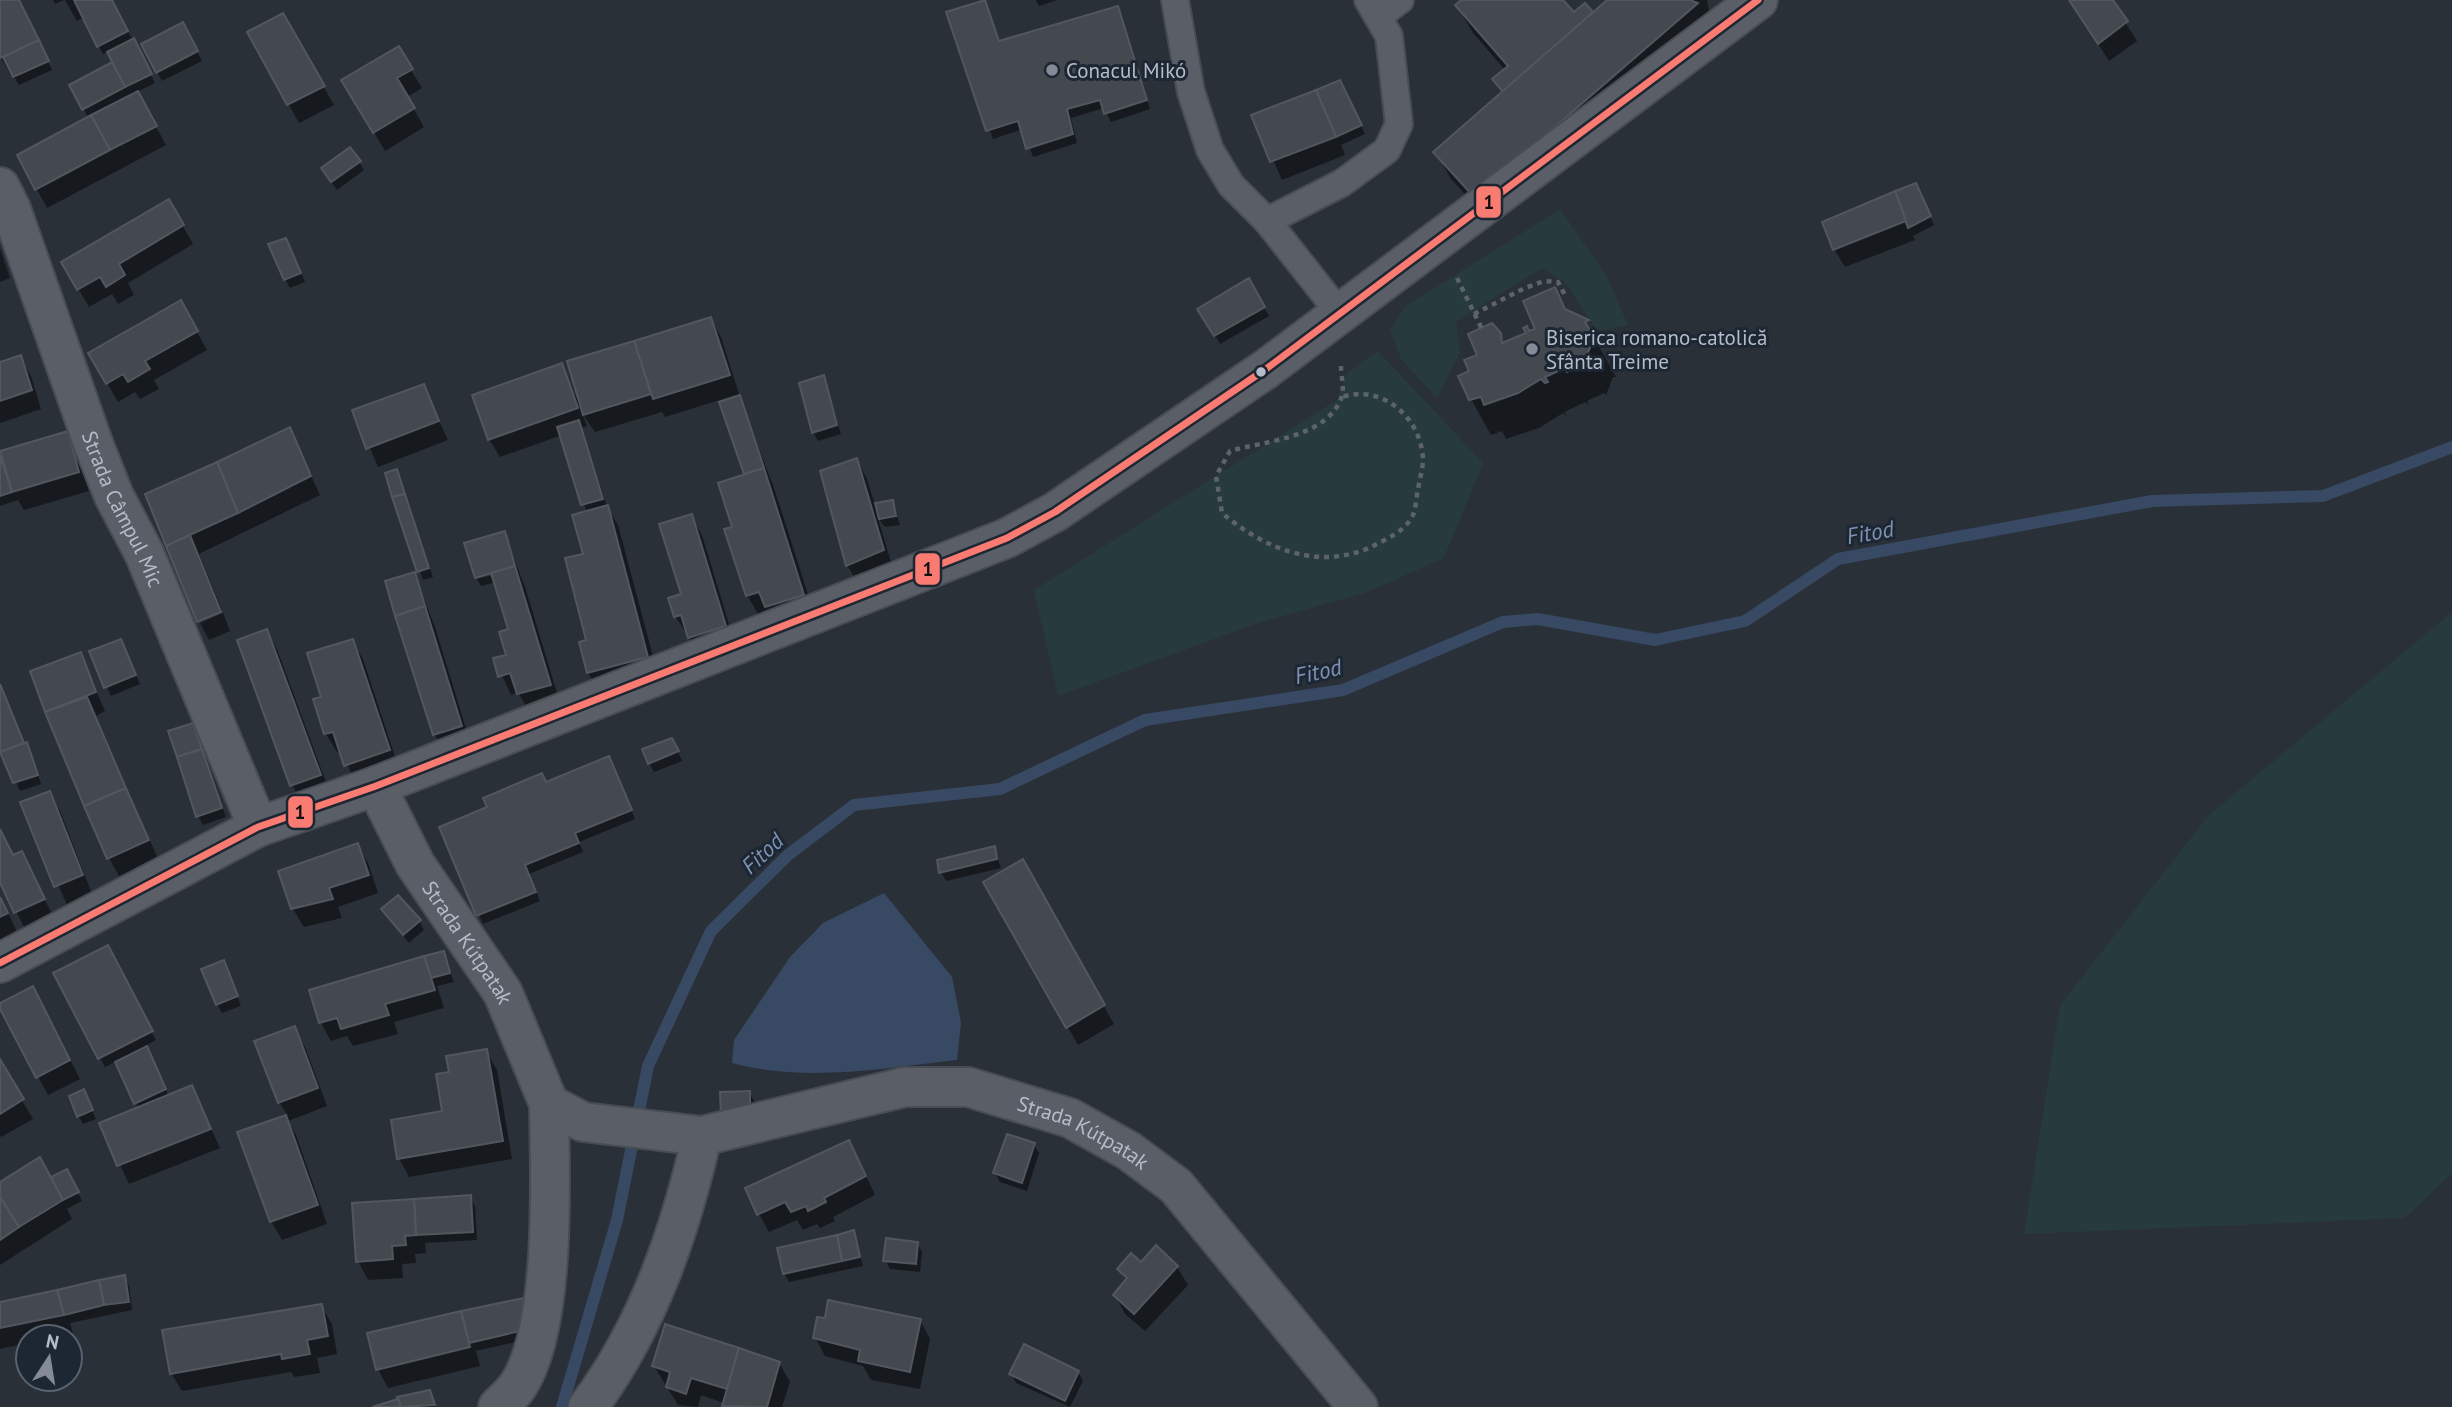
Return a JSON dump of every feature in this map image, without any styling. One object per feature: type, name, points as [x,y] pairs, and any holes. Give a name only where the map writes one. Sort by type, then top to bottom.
[{"type":"street","points":[[0,963],[258,827],[376,786],[1007,538],[1055,512],[1244,384],[1338,311],[1758,0]]},
{"type":"street","name":"Strada Câmpul Mic","points":[[0,187],[11,209],[114,496],[144,553],[258,827]]},
{"type":"street","name":"Strada Kútpatak","points":[[376,786],[415,864],[503,993],[549,1104],[550,1197],[545,1290],[528,1365],[516,1388],[498,1407]]},
{"type":"street","name":"Strada Kútpatak","points":[[549,1104],[583,1122],[690,1135],[905,1087],[968,1087],[1070,1118],[1129,1151],[1176,1186],[1358,1407]]},
{"type":"street","points":[[588,1407],[616,1369],[640,1326],[693,1178],[690,1135]]},
{"type":"lane","points":[[1175,0],[1191,92],[1210,150],[1231,185],[1268,221],[1338,311]]},
{"type":"lane","points":[[1268,221],[1342,183],[1388,150],[1399,124],[1389,36],[1373,8],[1399,0]]},
{"type":"path","points":[[1431,244],[1456,275],[1482,329]]},
{"type":"path","points":[[1474,314],[1544,281],[1558,282],[1566,297]]},
{"type":"path","points":[[1338,311],[1342,397],[1332,411],[1308,431],[1230,451],[1216,476],[1222,513],[1244,532],[1282,551],[1325,560],[1367,550],[1398,533],[1412,516],[1417,496],[1423,458],[1415,430],[1404,411],[1376,396],[1356,393],[1342,397]]},
{"type":"green space","points":[[1560,209],[1608,278],[1628,325],[1597,331],[1565,282],[1542,268],[1456,322],[1460,352],[1437,398],[1401,359],[1390,329],[1406,306]]},
{"type":"green space","points":[[1378,351],[1483,463],[1444,558],[1368,592],[1261,622],[1058,696],[1034,590],[1337,400],[1346,374]]},
{"type":"green space","points":[[2452,612],[2452,1173],[2405,1218],[2024,1234],[2060,1005],[2209,815]]},
{"type":"water","points":[[884,893],[952,977],[961,1022],[957,1060],[873,1070],[816,1073],[760,1069],[732,1063],[734,1040],[790,957],[823,923]]},
{"type":"building","points":[[0,0],[19,0],[39,40],[0,58]]},
{"type":"building","points":[[74,0],[112,0],[128,31],[97,47]]},
{"type":"building","name":"Conacul Mikó","points":[[985,0],[999,41],[1118,6],[1147,100],[1104,114],[1100,100],[1067,109],[1073,134],[1026,149],[1018,121],[986,131],[946,12]]},
{"type":"building","points":[[1461,0],[1563,0],[1574,12],[1585,3],[1593,12],[1503,92],[1492,79],[1508,66],[1455,5]]},
{"type":"building","points":[[1607,0],[1690,0],[1698,3],[1474,197],[1433,152]]},
{"type":"building","points":[[2069,0],[2113,0],[2128,21],[2098,44]]},
{"type":"building","points":[[283,13],[325,86],[287,105],[247,32]]},
{"type":"building","points":[[183,22],[198,51],[156,73],[141,44]]},
{"type":"building","points":[[134,38],[152,74],[125,87],[107,52]]},
{"type":"building","points":[[39,40],[49,61],[13,77],[3,57]]},
{"type":"building","points":[[399,46],[413,69],[397,78],[415,108],[373,133],[341,80]]},
{"type":"building","points":[[112,62],[125,87],[82,110],[69,85]]},
{"type":"building","points":[[1340,80],[1362,125],[1336,137],[1316,90]]},
{"type":"building","points":[[1316,90],[1336,137],[1270,162],[1251,115]]},
{"type":"building","points":[[138,91],[157,126],[110,150],[91,115]]},
{"type":"building","points":[[91,115],[110,150],[35,190],[17,155]]},
{"type":"building","points":[[350,147],[361,161],[331,182],[321,168]]},
{"type":"building","points":[[1916,183],[1931,216],[1908,228],[1895,191]]},
{"type":"building","points":[[1895,191],[1906,221],[1833,250],[1822,222]]},
{"type":"building","points":[[169,199],[184,225],[119,264],[125,275],[106,287],[100,277],[77,290],[61,262]]},
{"type":"building","points":[[286,238],[301,273],[284,280],[268,244]]},
{"type":"building","points":[[1249,278],[1265,307],[1214,336],[1197,309]]},
{"type":"building","name":"Biserica romano-catolică Sfânta Treime","points":[[1555,287],[1565,309],[1589,320],[1585,322],[1597,342],[1593,342],[1586,356],[1589,359],[1569,365],[1571,370],[1567,372],[1565,368],[1545,377],[1548,382],[1545,383],[1541,379],[1518,393],[1484,405],[1481,397],[1469,400],[1458,376],[1469,371],[1464,360],[1477,355],[1468,334],[1492,323],[1501,333],[1502,343],[1526,333],[1523,328],[1527,326],[1529,331],[1535,329],[1523,301]]},
{"type":"building","points":[[181,300],[198,331],[145,361],[150,369],[128,382],[123,374],[106,384],[88,353]]},
{"type":"building","points":[[711,317],[730,375],[653,399],[634,341]]},
{"type":"building","points":[[634,341],[651,394],[583,415],[567,361]]},
{"type":"building","points":[[21,355],[32,390],[0,401],[0,362]]},
{"type":"building","points":[[562,363],[578,408],[488,440],[472,395]]},
{"type":"building","points":[[824,375],[837,425],[812,433],[799,383]]},
{"type":"building","points":[[424,384],[439,421],[366,449],[352,410]]},
{"type":"building","points":[[740,395],[764,468],[744,474],[719,402]]},
{"type":"building","points":[[579,420],[603,499],[581,505],[557,427]]},
{"type":"building","points":[[290,427],[311,476],[238,513],[217,462]]},
{"type":"building","points":[[68,431],[79,472],[12,492],[0,451]]},
{"type":"building","points":[[0,456],[12,492],[0,496]]},
{"type":"building","points":[[857,458],[884,550],[846,566],[820,471]]},
{"type":"building","points":[[217,462],[238,513],[166,546],[145,494]]},
{"type":"building","points":[[764,468],[804,595],[765,607],[759,592],[746,596],[724,529],[732,527],[718,483]]},
{"type":"building","points":[[397,469],[405,494],[392,497],[385,473]]},
{"type":"building","points":[[405,494],[429,568],[417,572],[392,497]]},
{"type":"building","points":[[893,500],[896,516],[879,519],[875,503]]},
{"type":"building","points":[[608,505],[648,657],[587,673],[579,642],[586,640],[565,558],[583,554],[572,515]]},
{"type":"building","points":[[692,514],[726,626],[688,638],[681,615],[674,617],[668,598],[681,594],[659,524]]},
{"type":"building","points":[[505,531],[515,566],[475,578],[464,543]]},
{"type":"building","points":[[190,535],[221,612],[197,622],[166,546]]},
{"type":"building","points":[[515,566],[551,685],[517,694],[510,673],[498,677],[493,658],[506,655],[499,632],[508,629],[491,573]]},
{"type":"building","points":[[415,572],[425,606],[395,616],[385,581]]},
{"type":"building","points":[[425,606],[462,726],[433,735],[395,616]]},
{"type":"building","points":[[267,629],[321,775],[290,786],[237,640]]},
{"type":"building","points":[[121,639],[136,675],[104,688],[89,651]]},
{"type":"building","points":[[353,639],[390,750],[344,766],[333,732],[324,734],[313,699],[321,697],[307,653]]},
{"type":"building","points":[[81,652],[96,692],[45,712],[30,671]]},
{"type":"building","points":[[0,684],[24,743],[0,752]]},
{"type":"building","points":[[87,697],[126,788],[84,806],[45,712]]},
{"type":"building","points":[[193,723],[202,749],[177,757],[168,731]]},
{"type":"building","points":[[672,738],[679,751],[648,764],[642,749]]},
{"type":"building","points":[[27,742],[38,775],[13,783],[0,752]]},
{"type":"building","points":[[202,749],[222,808],[196,817],[177,757]]},
{"type":"building","points":[[609,756],[632,810],[575,833],[579,843],[525,865],[536,892],[476,916],[439,827],[487,807],[483,798],[542,773],[546,782]]},
{"type":"building","points":[[126,788],[149,840],[107,859],[84,806]]},
{"type":"building","points":[[50,791],[83,875],[54,887],[20,802]]},
{"type":"building","points":[[0,829],[13,855],[22,851],[45,899],[14,913],[0,883]]},
{"type":"building","points":[[358,843],[369,875],[329,888],[333,899],[291,909],[278,871]]},
{"type":"building","points":[[995,846],[997,859],[939,873],[937,860]]},
{"type":"building","points":[[1023,859],[1105,1005],[1066,1028],[983,882]]},
{"type":"building","points":[[398,895],[421,920],[403,935],[381,909]]},
{"type":"building","points":[[0,897],[8,913],[0,917]]},
{"type":"building","points":[[108,945],[153,1031],[98,1059],[53,973]]},
{"type":"building","points":[[444,951],[450,973],[431,978],[424,956]]},
{"type":"building","points":[[424,956],[435,990],[385,1004],[389,1015],[341,1029],[337,1018],[319,1023],[309,990]]},
{"type":"building","points":[[224,960],[238,996],[216,1005],[201,969]]},
{"type":"building","points":[[33,986],[70,1060],[36,1078],[0,1009],[0,1003]]},
{"type":"building","points":[[295,1026],[318,1088],[278,1103],[254,1041]]},
{"type":"building","points":[[147,1046],[166,1089],[134,1104],[115,1062]]},
{"type":"building","points":[[487,1049],[503,1141],[397,1159],[391,1120],[442,1111],[436,1074],[449,1072],[446,1056]]},
{"type":"building","points":[[0,1059],[24,1099],[0,1114]]},
{"type":"building","points":[[192,1085],[211,1129],[117,1166],[99,1123]]},
{"type":"building","points":[[84,1089],[93,1110],[77,1117],[69,1096]]},
{"type":"building","points":[[750,1091],[750,1114],[721,1116],[720,1092]]},
{"type":"building","points":[[286,1115],[318,1205],[270,1222],[237,1132]]},
{"type":"building","points":[[1007,1134],[1035,1143],[1022,1183],[993,1173]]},
{"type":"building","points":[[849,1140],[866,1176],[824,1198],[826,1202],[808,1211],[806,1206],[791,1212],[785,1202],[757,1215],[745,1188]]},
{"type":"building","points":[[40,1157],[63,1200],[19,1227],[0,1197],[0,1182]]},
{"type":"building","points":[[67,1169],[79,1192],[63,1200],[51,1177]]},
{"type":"building","points":[[471,1195],[473,1232],[416,1235],[414,1199]]},
{"type":"building","points":[[0,1197],[19,1227],[0,1240]]},
{"type":"building","points":[[414,1199],[416,1235],[405,1236],[406,1245],[392,1246],[393,1259],[356,1262],[352,1203]]},
{"type":"building","points":[[854,1230],[860,1257],[842,1261],[837,1235]]},
{"type":"building","points":[[837,1235],[842,1261],[783,1274],[777,1248]]},
{"type":"building","points":[[886,1238],[918,1242],[916,1264],[883,1261]]},
{"type":"building","points":[[1156,1245],[1178,1266],[1134,1314],[1113,1295],[1127,1278],[1117,1269],[1131,1253],[1141,1262]]},
{"type":"building","points":[[125,1275],[129,1302],[104,1305],[99,1280]]},
{"type":"building","points":[[99,1280],[104,1305],[64,1315],[57,1290]]},
{"type":"building","points":[[57,1290],[64,1315],[14,1323],[0,1328],[0,1302]]},
{"type":"building","points":[[524,1298],[520,1331],[469,1343],[461,1311]]},
{"type":"building","points":[[828,1300],[921,1319],[910,1372],[858,1361],[860,1350],[813,1338],[817,1317],[825,1318]]},
{"type":"building","points":[[322,1304],[328,1336],[307,1340],[310,1354],[282,1359],[281,1354],[170,1374],[162,1330]]},
{"type":"building","points":[[461,1311],[470,1347],[376,1370],[367,1333]]},
{"type":"building","points":[[665,1324],[739,1348],[727,1389],[691,1378],[686,1394],[666,1387],[670,1372],[652,1366]]},
{"type":"building","points":[[1024,1344],[1079,1371],[1065,1401],[1009,1374]]},
{"type":"building","points":[[739,1348],[780,1362],[767,1407],[722,1406]]},
{"type":"building","points":[[430,1390],[435,1405],[401,1407],[397,1397]]},
{"type":"building","points":[[398,1399],[401,1407],[372,1407]]},
{"type":"waterway","name":"Fitod","points":[[562,1407],[617,1220],[648,1066],[711,931],[788,855],[854,805],[1000,789],[1145,720],[1343,690],[1503,622],[1538,619],[1655,640],[1745,621],[1838,559],[2152,501],[2323,496],[2452,447]]},
{"type":"transit line","name":"1","points":[[0,963],[258,827],[376,786],[1007,538],[1055,512],[1266,369],[1758,0]]},
{"type":"place","name":"Conacul Mikó","points":[[1052,70]]},
{"type":"place","name":"Biserica romano-catolică Sfânta Treime","points":[[1532,349]]}]
